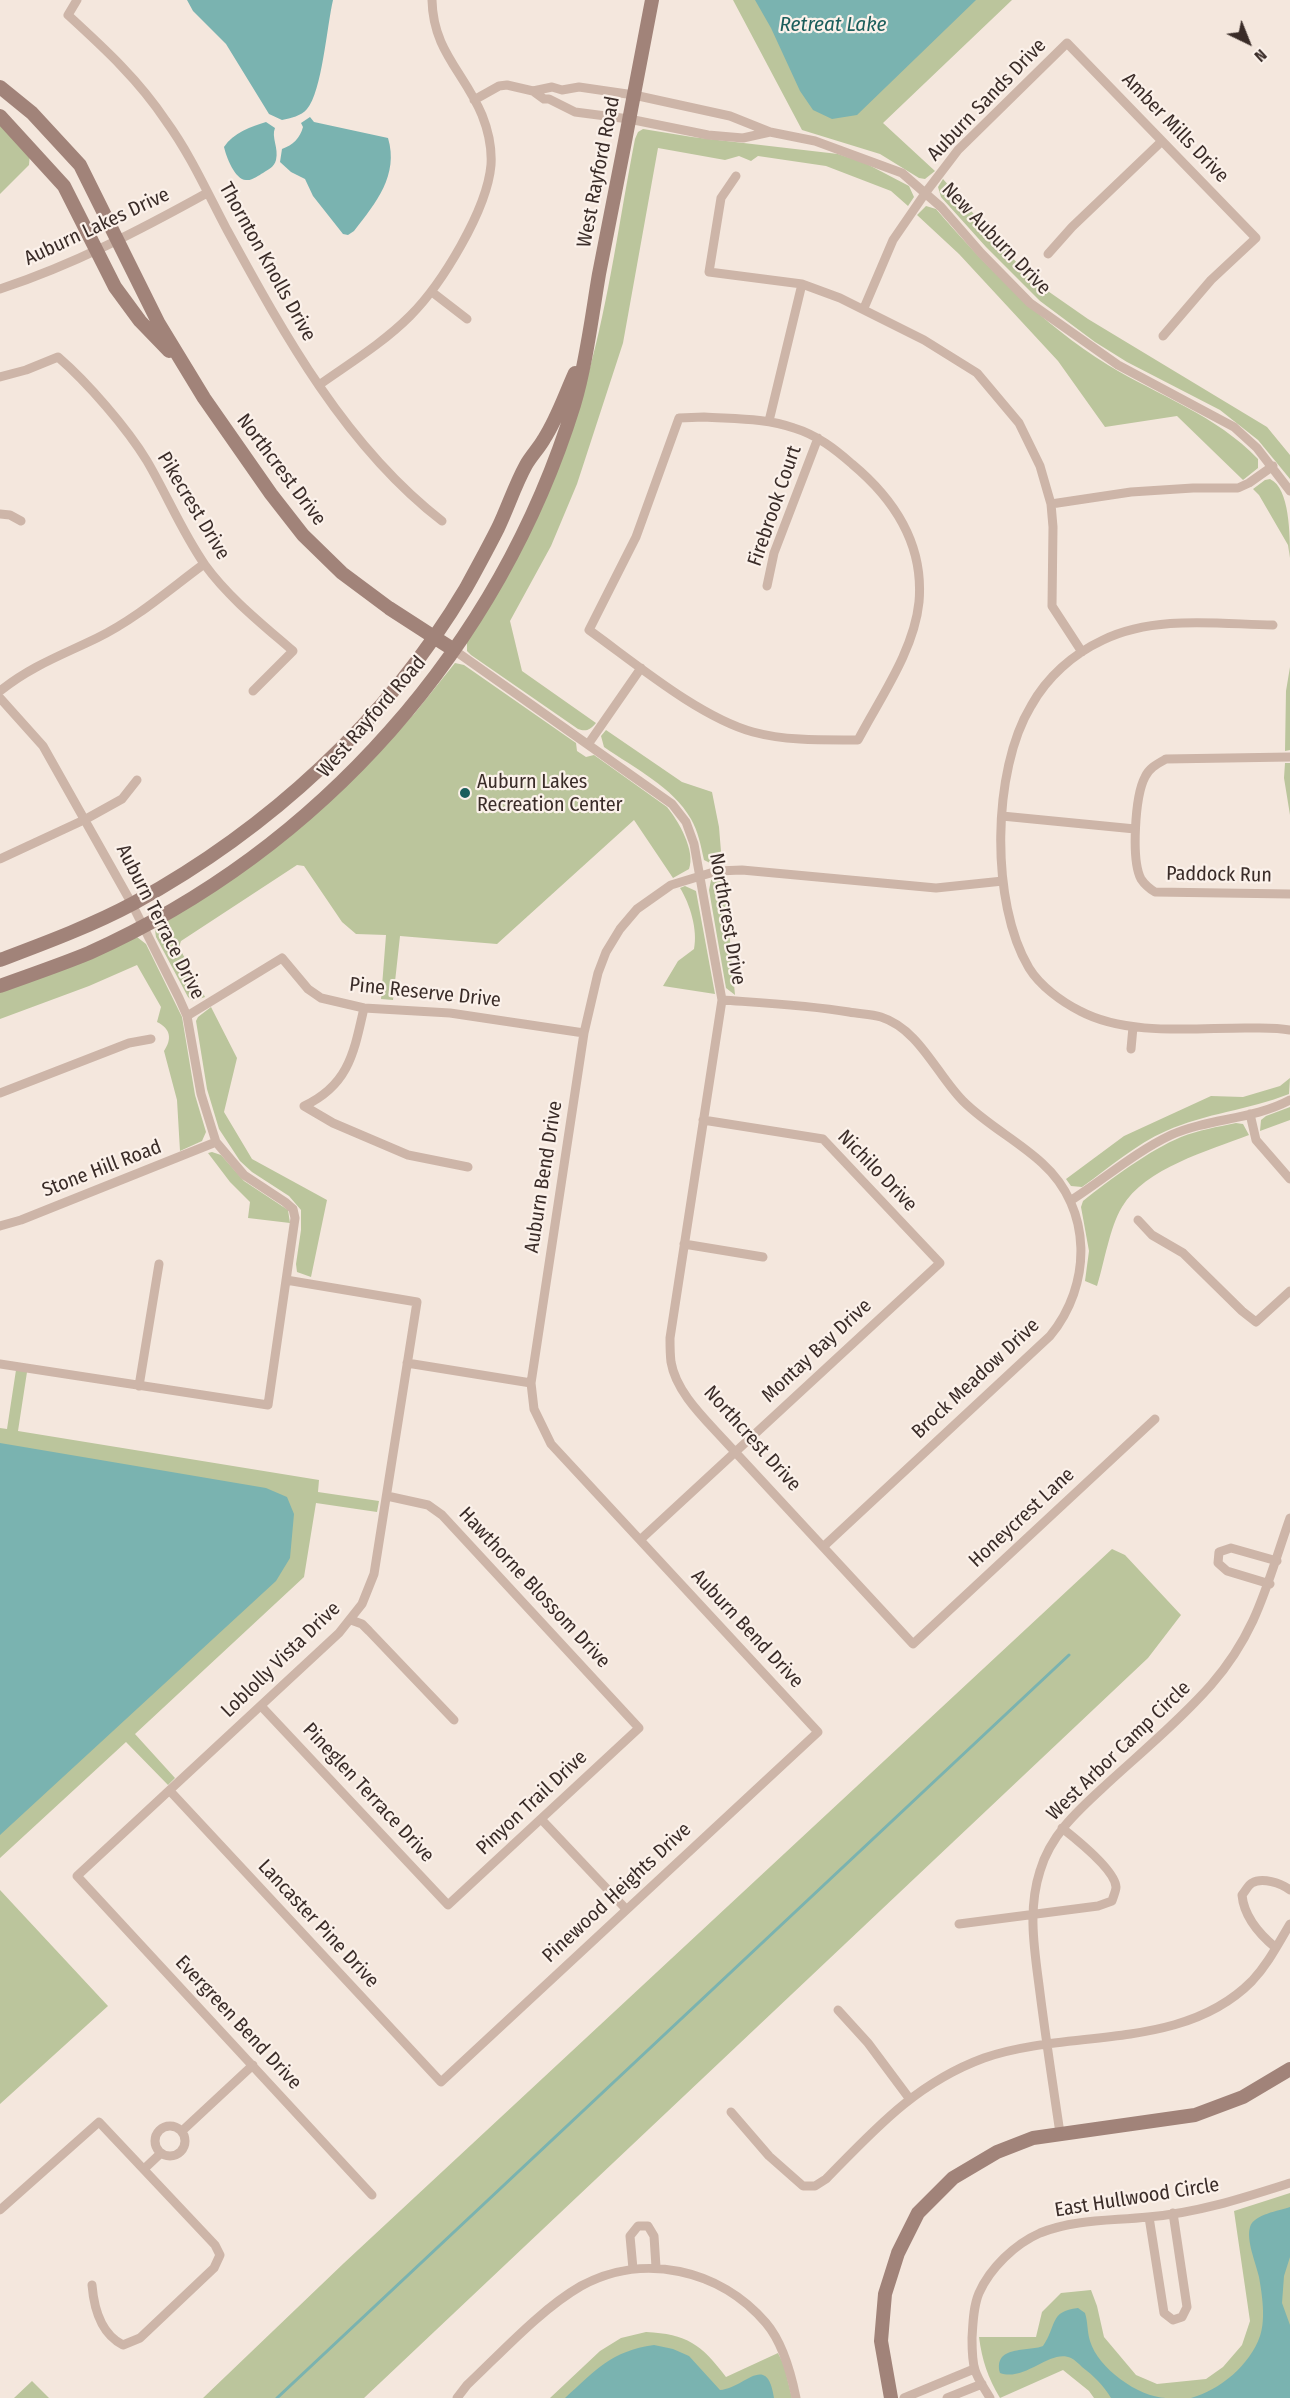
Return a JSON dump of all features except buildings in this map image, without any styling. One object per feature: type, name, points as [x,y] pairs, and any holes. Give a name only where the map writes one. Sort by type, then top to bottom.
[{"type":"main road","name":"West Rayford Road","points":[[0,986],[88,953],[143,926],[203,891],[247,861],[338,787],[377,747],[422,695],[487,601],[519,542],[546,480],[575,402],[652,0]]},
{"type":"main road","name":"Northcrest Drive","points":[[0,87],[32,113],[80,165],[151,309],[189,372],[271,494],[303,536],[342,573],[454,650]]},
{"type":"main road","name":"Northcrest Drive","points":[[0,116],[64,186],[115,287],[129,308],[189,372]]},
{"type":"main road","name":"West Rayford Road","points":[[0,960],[71,933],[132,904],[188,872],[285,801],[360,729],[404,678],[466,587],[498,528],[526,466],[545,438],[585,351]]},
{"type":"main road","points":[[891,2398],[881,2341],[885,2294],[898,2253],[918,2213],[953,2178],[996,2152],[1034,2138],[1195,2115],[1243,2097],[1290,2069]]},
{"type":"street","name":"Thornton Knolls Drive","points":[[77,0],[68,15],[104,47],[147,94],[178,140],[268,305],[319,385],[348,425],[396,483],[442,521]]},
{"type":"street","points":[[319,385],[381,341],[432,292],[461,243],[489,178],[491,162],[482,114],[439,41],[433,22],[432,0]]},
{"type":"street","name":"Amber Mills Drive","points":[[1067,44],[1256,238],[1198,293],[1163,336]]},
{"type":"street","name":"Auburn Sands Drive","points":[[864,308],[893,240],[958,150],[1067,44]]},
{"type":"street","name":"New Auburn Drive","points":[[474,100],[499,86],[507,85],[533,91],[544,99],[549,99],[575,112],[629,119],[708,135],[743,138],[770,132]]},
{"type":"street","name":"New Auburn Drive","points":[[533,91],[552,87],[562,90],[579,87],[634,95],[730,116],[770,132],[816,141],[875,161],[902,173],[926,192],[1030,303],[1118,365],[1234,427],[1273,466],[1290,491]]},
{"type":"street","points":[[1048,254],[1072,227],[1162,141]]},
{"type":"street","points":[[736,176],[721,198],[709,272],[802,284],[864,308],[924,340],[977,374],[1019,423],[1040,466],[1051,504],[1052,606],[1082,652]]},
{"type":"street","name":"Auburn Lakes Drive","points":[[0,289],[97,251],[207,193]]},
{"type":"street","points":[[769,421],[802,284]]},
{"type":"street","points":[[432,292],[467,319]]},
{"type":"street","name":"Pikecrest Drive","points":[[0,377],[26,370],[58,357],[76,372],[146,460],[204,564],[236,600],[293,651],[254,690]]},
{"type":"street","points":[[704,417],[769,421],[795,428],[818,438],[837,450],[867,477],[890,502],[904,524],[915,553],[919,603],[912,633],[858,740],[801,740],[752,732],[709,714],[589,630],[636,537],[679,418],[704,417]]},
{"type":"street","name":"Firebrook Court","points":[[767,586],[774,553],[818,438]]},
{"type":"street","points":[[1051,504],[1131,492],[1238,488],[1273,466]]},
{"type":"street","points":[[0,514],[10,515],[21,521]]},
{"type":"street","points":[[0,691],[37,665],[98,638],[126,621],[204,564]]},
{"type":"street","points":[[1273,625],[1162,623],[1130,629],[1103,640],[1062,666],[1043,687],[1030,707],[1010,758],[1005,781],[1000,852],[1003,881],[1016,940],[1029,969],[1052,993],[1080,1011],[1107,1023],[1133,1027],[1290,1030]]},
{"type":"street","name":"Northcrest Drive","points":[[454,650],[589,743],[672,804],[686,822],[694,844],[722,1000],[670,1338],[671,1363],[694,1407],[913,1644]]},
{"type":"street","points":[[589,743],[641,668]]},
{"type":"street","name":"Auburn Terrace Drive","points":[[0,698],[43,746],[132,904],[188,1016],[201,1094],[216,1142],[244,1175],[285,1202],[292,1209],[295,1218],[268,1405],[140,1386]]},
{"type":"street","points":[[1002,816],[1135,829],[1140,788],[1154,765],[1166,759],[1290,757]]},
{"type":"street","points":[[0,859],[86,819],[122,799],[137,780]]},
{"type":"street","name":"Paddock Run","points":[[1135,829],[1135,848],[1140,878],[1148,888],[1155,892],[1290,894]]},
{"type":"street","name":"Auburn Bend Drive","points":[[818,1732],[551,1444],[541,1428],[534,1409],[531,1383],[584,1033],[598,973],[606,952],[620,929],[637,909],[654,896],[671,885],[700,874],[742,870],[936,888],[1003,881]]},
{"type":"street","name":"Pine Reserve Drive","points":[[188,1016],[282,958],[301,982],[321,998],[364,1008],[450,1013],[584,1033]]},
{"type":"street","name":"Brock Meadow Drive","points":[[722,1000],[814,1006],[882,1017],[897,1025],[917,1042],[947,1084],[974,1112],[1041,1163],[1058,1182],[1070,1202],[1079,1230],[1081,1262],[1075,1294],[1060,1323],[1050,1336],[823,1546]]},
{"type":"street","points":[[364,1008],[354,1052],[338,1083],[318,1100],[304,1106],[333,1124],[408,1155],[468,1167]]},
{"type":"street","points":[[1131,1049],[1133,1027]]},
{"type":"street","points":[[0,1093],[129,1043],[151,1039]]},
{"type":"street","points":[[1070,1202],[1170,1136],[1204,1123],[1250,1114],[1290,1100]]},
{"type":"street","points":[[1250,1114],[1256,1140],[1290,1179]]},
{"type":"street","name":"Nichilo Drive","points":[[703,1120],[823,1140],[940,1263]]},
{"type":"street","name":"Stone Hill Road","points":[[0,1226],[42,1212],[216,1142]]},
{"type":"street","points":[[1138,1220],[1152,1235],[1184,1253],[1256,1322],[1290,1291]]},
{"type":"street","points":[[684,1244],[763,1257]]},
{"type":"street","name":"Montay Bay Drive","points":[[640,1540],[940,1263]]},
{"type":"street","points":[[0,1364],[140,1386],[159,1264]]},
{"type":"street","name":"Loblolly Vista Drive","points":[[77,1876],[351,1620],[362,1604],[374,1574],[417,1302],[286,1280]]},
{"type":"street","points":[[407,1363],[531,1383]]},
{"type":"street","name":"Honeycrest Lane","points":[[913,1644],[1155,1419]]},
{"type":"street","name":"Hawthorne Blossom Drive","points":[[387,1496],[428,1505],[442,1515],[639,1728]]},
{"type":"street","name":"West Arbor Camp Circle","points":[[1060,2133],[1033,1935],[1033,1915],[1040,1871],[1050,1847],[1062,1828],[1210,1686],[1243,1642],[1270,1584],[1290,1518]]},
{"type":"street","points":[[1270,1584],[1227,1571],[1218,1563],[1219,1552],[1232,1548],[1277,1561]]},
{"type":"street","points":[[351,1620],[362,1624],[454,1720]]},
{"type":"street","name":"Pineglen Terrace Drive","points":[[261,1706],[448,1905]]},
{"type":"street","name":"Pinyon Trail Drive","points":[[448,1905],[639,1728]]},
{"type":"street","name":"Pinewood Heights Drive","points":[[441,2082],[818,1732]]},
{"type":"street","name":"Lancaster Pine Drive","points":[[170,1791],[441,2082]]},
{"type":"street","points":[[541,1819],[626,1909]]},
{"type":"street","points":[[959,1924],[1098,1906],[1112,1901],[1116,1888],[1113,1877],[1062,1828]]},
{"type":"street","name":"Evergreen Bend Drive","points":[[77,1876],[372,2195]]},
{"type":"street","points":[[1276,1948],[1264,1938],[1243,1909],[1242,1895],[1251,1883],[1263,1880],[1290,1890]]},
{"type":"street","points":[[731,2112],[769,2156],[803,2186],[815,2186],[826,2179],[888,2115],[909,2098],[955,2070],[1014,2049],[1158,2029],[1209,2012],[1250,1983],[1266,1965],[1290,1924]]},
{"type":"street","points":[[838,2010],[868,2043],[909,2098]]},
{"type":"street","points":[[182,2131],[253,2065]]},
{"type":"street","points":[[0,2210],[99,2122],[216,2245],[220,2256],[214,2268],[140,2338],[123,2345],[113,2340],[95,2311],[92,2285]]},
{"type":"street","points":[[173,2126],[182,2131],[185,2145],[179,2153],[170,2156],[160,2153],[155,2139],[160,2130],[173,2126]]},
{"type":"street","points":[[144,2169],[160,2153]]},
{"type":"street","name":"East Hullwood Circle","points":[[990,2398],[974,2369],[973,2320],[979,2294],[993,2270],[1015,2248],[1038,2234],[1066,2224],[1173,2213],[1242,2199],[1290,2183]]},
{"type":"street","points":[[1149,2217],[1164,2313],[1173,2320],[1182,2317],[1187,2307],[1173,2213]]},
{"type":"street","points":[[633,2269],[630,2236],[638,2226],[648,2226],[654,2236],[656,2267]]},
{"type":"street","points":[[457,2398],[467,2385],[558,2300],[608,2274],[656,2267],[689,2273],[717,2283],[744,2302],[767,2324],[782,2350],[796,2398]]},
{"type":"street","points":[[904,2398],[974,2369]]},
{"type":"street","points":[[947,2398],[982,2384]]},
{"type":"green space","points":[[733,0],[1012,0],[883,123],[935,171],[925,179],[919,178],[880,154],[802,130]]},
{"type":"green space","points":[[0,123],[30,153],[29,165],[0,194]]},
{"type":"green space","points":[[643,129],[838,154],[865,163],[909,186],[914,197],[908,206],[891,191],[826,166],[758,156],[751,161],[739,156],[725,160],[658,148],[623,343],[577,484],[551,546],[510,621],[522,671],[596,723],[590,729],[583,730],[578,729],[471,655],[467,651],[467,642],[522,546],[566,446],[595,346],[635,139],[638,132]]},
{"type":"green space","points":[[943,179],[1032,280],[1088,319],[1267,427],[1290,455],[1290,479],[1258,440],[1220,410],[1127,362],[1095,342],[1040,301],[986,247],[941,197],[938,187]]},
{"type":"green space","points":[[926,206],[936,209],[1016,294],[1060,331],[1108,365],[1224,430],[1258,459],[1258,468],[1243,480],[1177,416],[1105,427],[1058,361],[959,254],[917,215]]},
{"type":"green space","points":[[1270,479],[1277,484],[1285,502],[1288,514],[1290,558],[1288,545],[1259,495],[1253,489]]},
{"type":"green space","points":[[455,663],[464,665],[576,743],[577,751],[586,757],[594,755],[667,807],[681,828],[688,845],[691,862],[689,869],[673,878],[634,820],[497,944],[400,936],[393,1000],[381,999],[386,935],[356,934],[342,922],[304,866],[297,865],[181,941],[179,947],[205,997],[193,1001],[188,997],[156,937],[155,930],[159,923],[278,845],[307,821],[362,770],[414,714]]},
{"type":"green space","points":[[1290,667],[1290,750],[1285,751],[1286,691]]},
{"type":"green space","points":[[606,730],[682,782],[712,792],[719,827],[722,864],[714,865],[704,860],[693,824],[674,797],[652,779],[604,747],[601,736]]},
{"type":"green space","points":[[1285,763],[1290,763],[1290,815],[1284,778]]},
{"type":"green space","points":[[724,876],[735,995],[726,988],[709,890],[711,880]]},
{"type":"green space","points":[[685,886],[696,891],[715,994],[663,986],[678,961],[694,949],[695,934],[692,917],[680,888]]},
{"type":"green space","points":[[137,937],[146,944],[182,1017],[195,1095],[206,1132],[202,1141],[180,1151],[177,1100],[164,1051],[169,1035],[165,1028],[157,1022],[161,1007],[137,965],[89,986],[0,1019],[0,992]]},
{"type":"green space","points":[[211,1007],[237,1058],[224,1112],[252,1159],[327,1200],[311,1277],[297,1272],[301,1210],[289,1196],[252,1172],[240,1161],[219,1129],[207,1089],[196,1021]]},
{"type":"green space","points":[[1290,1078],[1289,1094],[1196,1120],[1166,1131],[1133,1149],[1082,1187],[1071,1186],[1066,1179],[1124,1136],[1211,1096],[1243,1097],[1280,1086]]},
{"type":"green space","points":[[1290,1107],[1290,1120],[1260,1131],[1261,1120],[1266,1116]]},
{"type":"green space","points":[[1236,1123],[1243,1124],[1249,1135],[1179,1162],[1161,1171],[1132,1193],[1114,1224],[1097,1286],[1085,1281],[1089,1251],[1081,1207],[1083,1201],[1130,1166],[1169,1143],[1195,1132]]},
{"type":"green space","points":[[208,1153],[221,1155],[244,1181],[288,1210],[290,1223],[248,1218],[250,1202],[230,1182]]},
{"type":"green space","points":[[16,1370],[27,1372],[18,1431],[319,1480],[318,1492],[379,1501],[377,1512],[316,1503],[304,1577],[135,1734],[175,1778],[168,1785],[126,1742],[0,1858],[0,1428],[7,1429]]},
{"type":"green space","points":[[1112,1549],[1125,1555],[1181,1615],[1148,1658],[364,2398],[203,2398],[344,2263]]},
{"type":"green space","points":[[0,1890],[108,2006],[0,2104]]},
{"type":"green space","points":[[1290,2193],[1290,2398],[1094,2398],[1089,2391],[1063,2370],[1000,2398],[986,2369],[979,2337],[1036,2337],[1042,2312],[1061,2293],[1091,2290],[1104,2337],[1136,2375],[1157,2384],[1206,2379],[1223,2367],[1242,2345],[1250,2321],[1234,2211]]},
{"type":"green space","points":[[646,2332],[672,2335],[692,2343],[709,2356],[726,2377],[778,2353],[784,2365],[792,2398],[550,2398],[600,2351],[621,2338]]},
{"type":"green space","points":[[32,2381],[49,2398],[14,2398]]},
{"type":"water","points":[[187,0],[333,0],[317,88],[307,109],[299,115],[282,120],[269,114],[226,44],[193,11]]},
{"type":"water","name":"Retreat Lake","points":[[755,0],[976,0],[857,115],[832,119],[813,110],[800,91],[771,28]]},
{"type":"water","points":[[310,117],[314,122],[388,138],[391,151],[388,176],[377,199],[354,231],[348,235],[343,234],[313,196],[305,179],[291,172],[280,162],[282,149],[296,141],[303,127],[301,123]]},
{"type":"water","points":[[266,122],[275,128],[277,156],[275,162],[271,168],[255,178],[242,179],[232,167],[224,147],[238,134]]},
{"type":"water","points":[[0,1443],[266,1488],[287,1497],[294,1514],[290,1558],[276,1581],[0,1835]]},
{"type":"water","points":[[1290,2207],[1290,2257],[1284,2276],[1282,2303],[1290,2325],[1290,2398],[1191,2398],[1223,2383],[1249,2357],[1255,2347],[1262,2329],[1263,2306],[1259,2277],[1250,2245],[1250,2227],[1256,2219],[1262,2216]]},
{"type":"water","points":[[1078,2308],[1085,2313],[1089,2338],[1094,2351],[1110,2371],[1132,2387],[1166,2398],[1111,2398],[1090,2374],[1072,2359],[1063,2356],[1055,2357],[1019,2373],[1009,2375],[1000,2373],[999,2364],[1002,2358],[1013,2351],[1043,2346],[1058,2316],[1062,2312]]},
{"type":"water","points":[[654,2345],[673,2349],[689,2356],[720,2390],[753,2376],[766,2377],[771,2384],[774,2398],[565,2398],[595,2371],[615,2357]]},
{"type":"waterway","points":[[277,2398],[1069,1655]]},
{"type":"place","name":"Auburn Lakes Recreation Center","points":[[465,793]]}]
